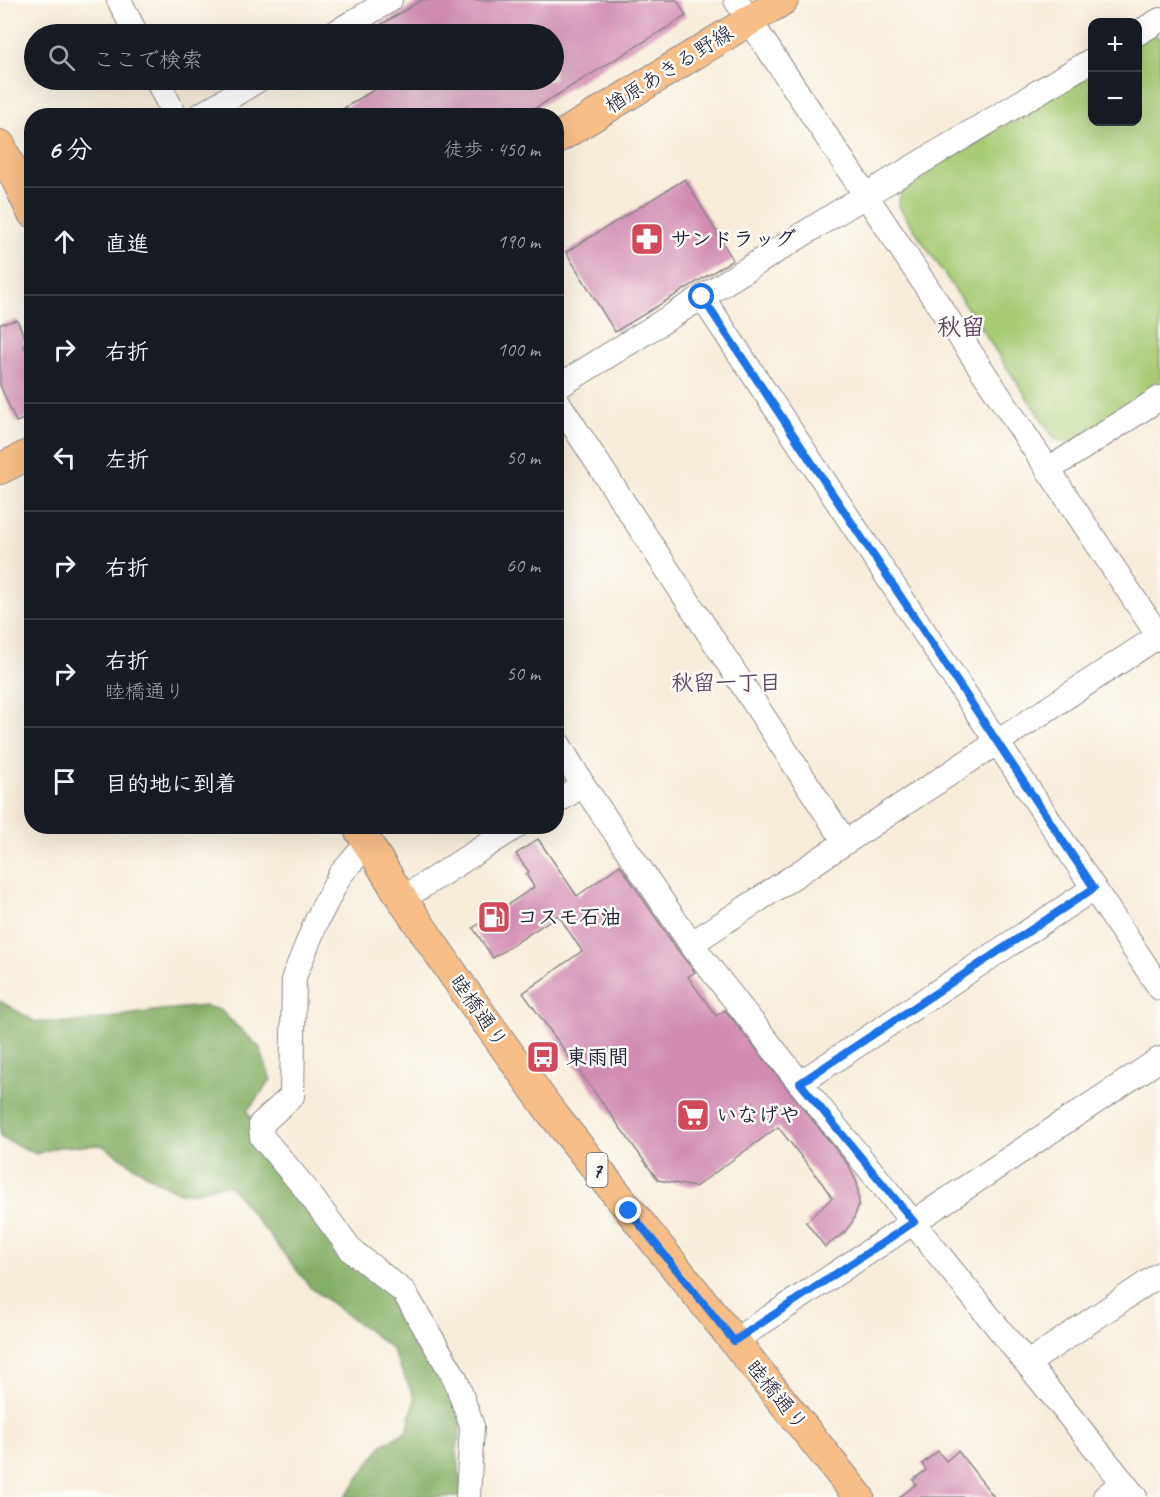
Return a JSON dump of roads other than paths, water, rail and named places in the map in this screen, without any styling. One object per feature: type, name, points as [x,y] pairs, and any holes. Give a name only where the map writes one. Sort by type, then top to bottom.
[{"type":"main road","name":"楢原あきる野線","points":[[564,133],[743,10],[783,0]]},
{"type":"main road","points":[[0,145],[24,195]]},
{"type":"main road","points":[[0,469],[24,457]]},
{"type":"main road","name":"睦橋通り","points":[[362,835],[466,993],[548,1108],[859,1497]]},
{"type":"street","points":[[350,24],[390,0]]},
{"type":"street","points":[[127,3],[133,24]]},
{"type":"street","points":[[692,944],[1160,636],[743,10]]},
{"type":"street","points":[[1142,30],[1160,20]]},
{"type":"street","points":[[564,383],[866,195],[1088,62]]},
{"type":"street","points":[[162,90],[171,108]]},
{"type":"street","points":[[212,108],[242,90]]},
{"type":"street","points":[[702,297],[1160,987]]},
{"type":"street","points":[[1048,470],[1160,398]]},
{"type":"street","points":[[564,411],[845,842]]},
{"type":"street","points":[[0,452],[24,448]]},
{"type":"street","points":[[564,753],[583,785],[692,944],[800,1083],[1028,1363],[1121,1492]]},
{"type":"street","points":[[564,797],[583,785]]},
{"type":"street","points":[[402,899],[504,834]]},
{"type":"street","points":[[362,835],[316,920],[294,977],[292,1096],[261,1124],[262,1137],[352,1251],[404,1292],[437,1346],[455,1378],[472,1426],[468,1497]]},
{"type":"street","points":[[800,1083],[1094,888]]},
{"type":"street","points":[[734,1341],[1160,1059]]},
{"type":"street","points":[[1028,1363],[1160,1274]]},
{"type":"place","name":"サンドラッグ","points":[[647,239]]},
{"type":"place","name":"コスモ石油","points":[[494,917]]},
{"type":"place","name":"東雨間","points":[[543,1057]]},
{"type":"place","name":"いなげや","points":[[693,1115]]},
{"type":"district","name":"秋留","points":[[961,327]]},
{"type":"district","name":"秋留一丁目","points":[[726,682]]}]
